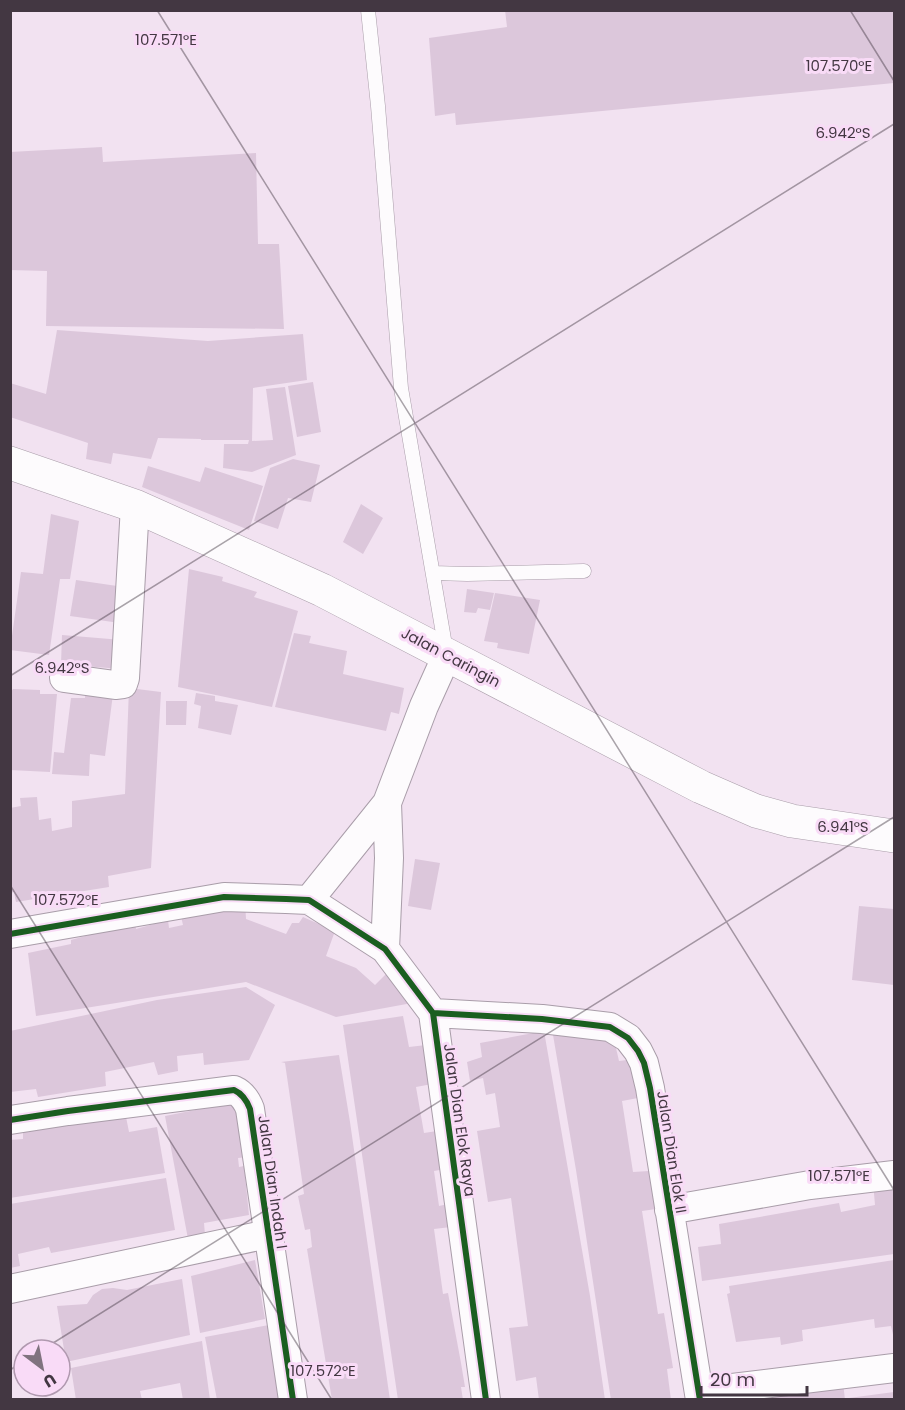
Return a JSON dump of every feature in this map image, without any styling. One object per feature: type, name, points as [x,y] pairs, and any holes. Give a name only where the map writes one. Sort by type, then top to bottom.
[{"type":"main road","name":"Jalan Caringin","points":[[10,463],[135,506],[322,590],[701,787],[756,811],[792,821],[894,836]]},
{"type":"street","points":[[64,678],[115,685],[123,684],[135,506]]},
{"type":"street","points":[[10,934],[225,897],[309,900],[387,803],[424,706],[447,655]]},
{"type":"street","points":[[385,949],[389,858],[387,803]]},
{"type":"street","name":"Jalan Dian Elok Raya","points":[[309,900],[385,949],[433,1013],[486,1400]]},
{"type":"street","name":"Jalan Dian Elok II","points":[[433,1013],[542,1018],[610,1027],[628,1038],[638,1051],[646,1071],[700,1396]]},
{"type":"street","name":"Jalan Dian Indah I","points":[[10,1120],[234,1090],[239,1092],[248,1102],[250,1109],[293,1400]]},
{"type":"street","points":[[669,1210],[810,1185],[894,1176]]},
{"type":"street","points":[[10,1289],[268,1234]]},
{"type":"street","points":[[700,1396],[894,1368]]},
{"type":"lane","points":[[368,10],[401,388],[447,655]]},
{"type":"lane","points":[[433,573],[584,571]]},
{"type":"building","points":[[505,10],[894,10],[894,83],[456,125],[455,113],[435,116],[429,38],[507,27]]},
{"type":"building","points":[[102,147],[103,162],[256,153],[258,244],[279,244],[284,329],[46,326],[47,271],[10,270],[10,152]]},
{"type":"building","points":[[57,330],[208,341],[303,334],[307,380],[253,388],[252,441],[273,440],[266,389],[285,387],[296,455],[252,472],[223,468],[224,444],[248,444],[249,440],[158,438],[151,459],[113,453],[111,464],[86,459],[88,443],[10,417],[10,383],[46,394]]},
{"type":"building","points":[[313,382],[321,432],[297,437],[288,386]]},
{"type":"building","points":[[293,459],[320,465],[311,502],[288,498],[278,529],[254,521],[270,468]]},
{"type":"building","points":[[148,466],[200,482],[205,467],[263,486],[249,530],[142,487]]},
{"type":"building","points":[[361,504],[383,518],[363,554],[343,542]]},
{"type":"building","points":[[51,514],[79,521],[70,579],[60,579],[49,655],[10,650],[21,572],[43,574]]},
{"type":"building","points":[[189,569],[223,577],[222,581],[257,592],[254,597],[298,611],[272,707],[178,687]]},
{"type":"building","points":[[76,580],[124,587],[120,623],[70,616]]},
{"type":"building","points":[[467,589],[494,593],[490,610],[478,608],[476,613],[464,612]]},
{"type":"building","points":[[495,593],[540,600],[529,654],[497,648],[498,643],[484,641]]},
{"type":"building","points":[[294,633],[311,636],[309,643],[347,651],[343,674],[404,688],[399,714],[391,712],[386,731],[275,707]]},
{"type":"building","points":[[62,635],[122,640],[120,669],[61,664]]},
{"type":"building","points":[[129,688],[161,692],[151,868],[108,876],[109,887],[16,902],[14,892],[10,893],[10,808],[21,806],[20,798],[37,797],[39,820],[51,818],[52,831],[72,827],[72,801],[125,794]]},
{"type":"building","points":[[13,689],[40,690],[40,694],[57,694],[50,772],[10,770],[10,693]]},
{"type":"building","points":[[85,691],[113,694],[105,756],[90,754],[89,776],[52,774],[54,752],[64,753],[71,698],[85,698]]},
{"type":"building","points":[[196,693],[215,696],[215,701],[238,705],[231,735],[198,728],[201,706],[194,704]]},
{"type":"building","points":[[166,701],[187,701],[186,725],[166,725]]},
{"type":"building","points":[[415,859],[440,863],[431,910],[408,906]]},
{"type":"building","points":[[245,901],[246,919],[286,934],[292,923],[299,923],[303,917],[335,931],[326,956],[356,968],[375,985],[387,973],[412,1003],[336,1017],[246,982],[36,1016],[28,953],[71,944],[71,940],[135,922],[136,929],[168,920],[169,928],[183,925],[180,912]]},
{"type":"building","points":[[859,906],[894,909],[894,985],[852,980]]},
{"type":"building","points":[[246,987],[275,1005],[249,1060],[204,1065],[203,1053],[177,1056],[178,1071],[158,1075],[154,1062],[105,1072],[106,1086],[38,1097],[36,1089],[10,1092],[10,1031],[157,1000]]},
{"type":"building","points":[[403,1016],[409,1047],[426,1045],[432,1084],[416,1087],[424,1133],[437,1131],[445,1169],[434,1171],[439,1206],[448,1204],[451,1227],[434,1229],[443,1294],[448,1293],[461,1363],[465,1387],[461,1387],[463,1400],[398,1400],[343,1025]]},
{"type":"building","points":[[552,1029],[613,1035],[619,1061],[635,1059],[638,1098],[622,1101],[633,1172],[649,1171],[656,1209],[642,1211],[658,1314],[664,1313],[673,1368],[667,1369],[671,1400],[611,1400]]},
{"type":"building","points":[[544,1031],[590,1296],[605,1400],[539,1400],[536,1377],[516,1381],[509,1328],[528,1326],[511,1198],[488,1202],[477,1131],[500,1127],[495,1093],[486,1095],[483,1078],[470,1081],[467,1062],[482,1057],[480,1043]]},
{"type":"building","points":[[339,1055],[390,1400],[332,1400],[307,1249],[312,1247],[310,1229],[305,1230],[298,1196],[304,1194],[285,1063],[281,1062]]},
{"type":"building","points":[[241,1101],[248,1157],[238,1158],[239,1167],[244,1166],[249,1215],[204,1223],[205,1235],[188,1239],[165,1116]]},
{"type":"building","points":[[126,1117],[129,1132],[157,1127],[165,1173],[10,1198],[10,1140],[23,1139],[23,1132],[39,1130],[37,1118]]},
{"type":"building","points":[[166,1178],[175,1230],[51,1253],[49,1247],[18,1254],[20,1266],[10,1268],[10,1204]]},
{"type":"building","points":[[894,1178],[894,1254],[702,1281],[698,1247],[721,1244],[719,1224],[839,1203],[841,1212],[875,1205],[873,1182]]},
{"type":"building","points":[[255,1260],[265,1319],[200,1333],[191,1276]]},
{"type":"building","points":[[894,1260],[894,1339],[891,1326],[875,1328],[874,1319],[802,1330],[803,1341],[781,1345],[780,1337],[736,1342],[727,1294],[730,1293],[729,1286]]},
{"type":"building","points":[[182,1279],[190,1335],[72,1361],[72,1338],[62,1338],[57,1306],[87,1304],[93,1295],[102,1289],[127,1290]]},
{"type":"building","points":[[269,1325],[283,1400],[217,1400],[205,1337]]},
{"type":"building","points":[[202,1341],[210,1400],[183,1400],[180,1383],[140,1391],[142,1400],[76,1400],[72,1368]]},
{"type":"building","points":[[843,1382],[845,1400],[769,1400],[768,1392]]},
{"type":"building","points":[[894,1392],[894,1400],[849,1400],[849,1398]]},
{"type":"cycle path","points":[[10,934],[224,897],[286,899],[309,900],[385,949],[433,1013],[486,1400]]},
{"type":"cycle path","points":[[433,1013],[542,1019],[610,1027],[628,1038],[638,1051],[644,1063],[650,1088],[700,1400]]},
{"type":"cycle path","points":[[10,1120],[234,1090],[242,1096],[250,1109],[293,1400]]}]
